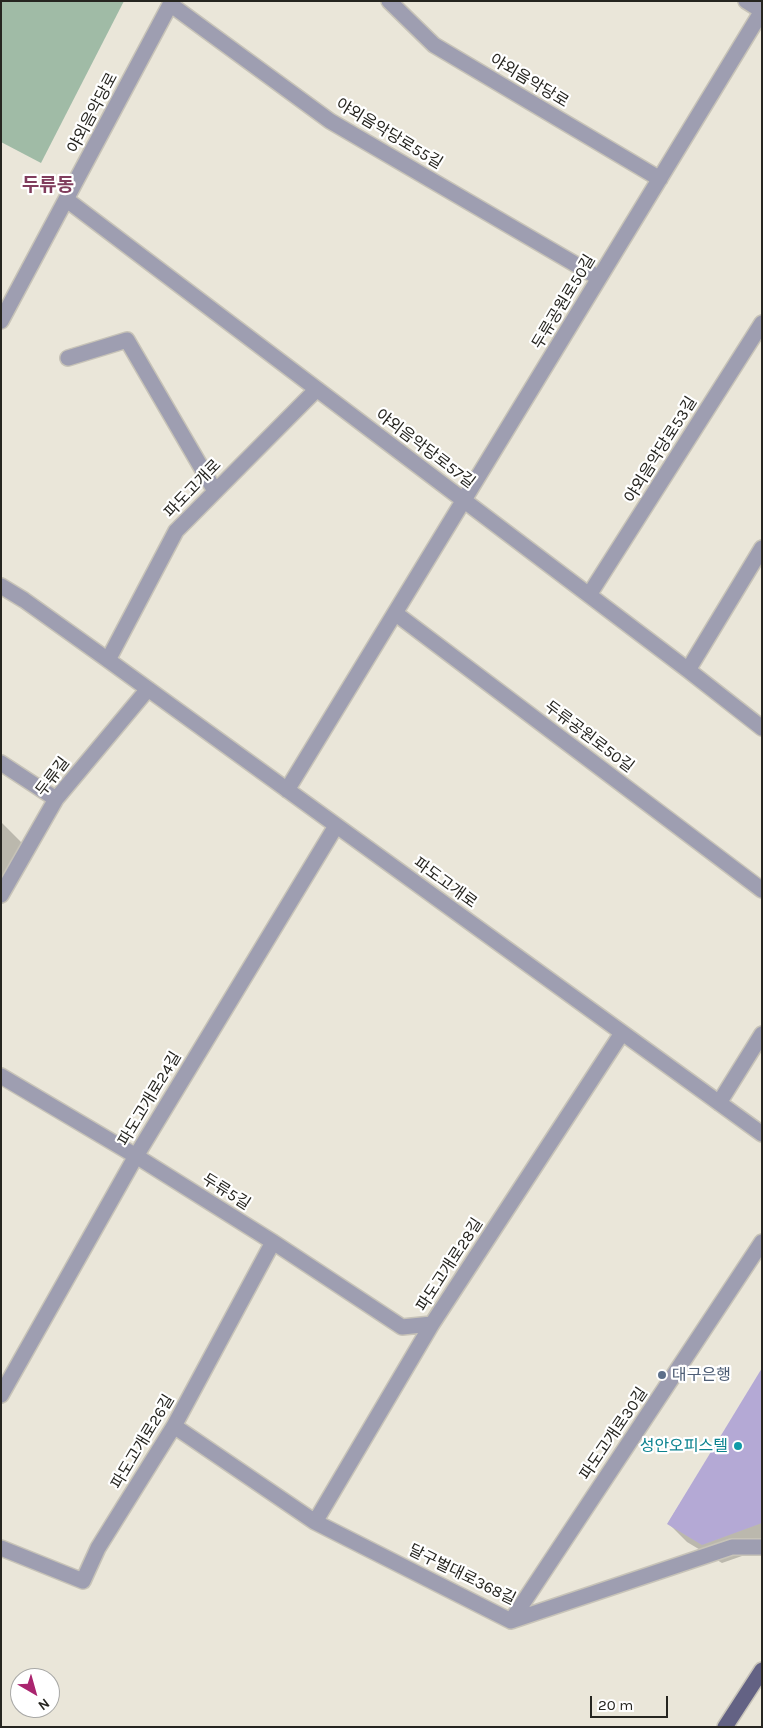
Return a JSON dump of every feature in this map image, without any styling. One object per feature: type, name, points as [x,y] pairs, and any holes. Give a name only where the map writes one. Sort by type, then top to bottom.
[{"type":"main road","points":[[725,1727],[762,1670]]},
{"type":"street","name":"야외음악당로","points":[[389,1],[434,45],[660,179]]},
{"type":"street","points":[[746,1],[762,11]]},
{"type":"street","name":"야외음악당로","points":[[1,321],[171,3]]},
{"type":"street","name":"야외음악당로55길","points":[[171,3],[330,121],[599,278]]},
{"type":"street","name":"두류공원로50길","points":[[287,790],[762,11]]},
{"type":"street","name":"야외음악당로57길","points":[[66,200],[464,500],[762,728]]},
{"type":"street","name":"야외음악당로53길","points":[[589,595],[762,324]]},
{"type":"street","points":[[68,358],[127,340],[216,492]]},
{"type":"street","name":"파도고개로","points":[[108,660],[176,531],[317,389]]},
{"type":"street","points":[[688,670],[762,548]]},
{"type":"street","name":"파도고개로","points":[[1,586],[24,600],[108,660],[762,1134]]},
{"type":"street","name":"두류공원로50길","points":[[395,612],[762,890]]},
{"type":"street","name":"두류길","points":[[1,895],[56,799],[148,689]]},
{"type":"street","points":[[1,763],[56,799]]},
{"type":"street","name":"파도고개로24길","points":[[1,1394],[136,1156],[336,826]]},
{"type":"street","name":"파도고개로28길","points":[[315,1522],[432,1324],[622,1033]]},
{"type":"street","points":[[719,1103],[762,1034]]},
{"type":"street","name":"두류5길","points":[[1,1076],[136,1156],[273,1242],[402,1327],[432,1324]]},
{"type":"street","name":"파도고개로26길","points":[[1,1548],[83,1581],[98,1548],[174,1426],[273,1242]]},
{"type":"street","name":"파도고개로30길","points":[[511,1621],[762,1242]]},
{"type":"street","name":"달구벌대로368길","points":[[174,1426],[315,1522],[511,1621],[732,1547],[762,1547]]},
{"type":"green space","points":[[1,1],[124,1],[41,163],[1,142]]},
{"type":"building","name":"성안오피스텔","points":[[762,1368],[762,1523],[702,1545],[667,1524]]},
{"type":"place","name":"대구은행","points":[[662,1375]]},
{"type":"place","name":"성안오피스텔","points":[[738,1446]]},
{"type":"district","name":"두류동","points":[[48,186]]}]
